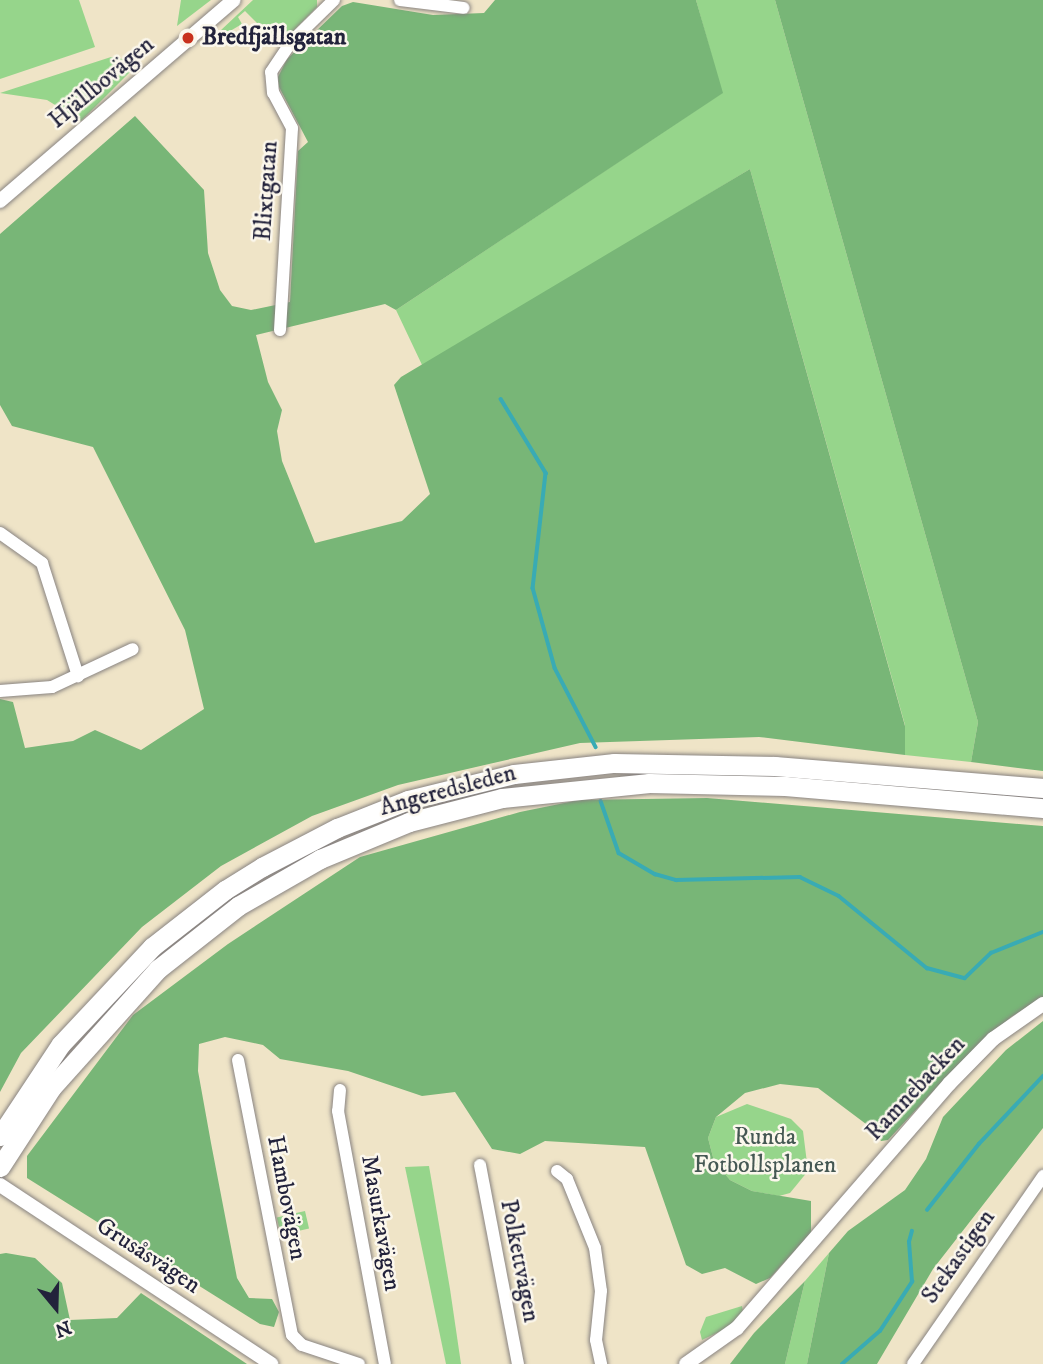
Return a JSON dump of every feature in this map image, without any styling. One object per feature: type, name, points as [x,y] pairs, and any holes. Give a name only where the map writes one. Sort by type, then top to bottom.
[{"type":"highway","name":"Angeredsleden","points":[[0,1136],[61,1044],[152,947],[262,867],[337,828],[408,800],[514,774],[614,763],[775,766],[1043,788]]},
{"type":"highway","name":"Angeredsleden","points":[[2,1164],[52,1087],[115,1012],[196,937],[237,905],[308,865],[409,822],[502,798],[649,783],[785,786],[1037,808]]},
{"type":"street","name":"Hjällbovägen","points":[[0,201],[234,0]]},
{"type":"street","name":"Blixtgatan","points":[[280,330],[292,128],[273,93],[271,72],[291,42],[334,0]]},
{"type":"street","points":[[400,0],[464,8]]},
{"type":"street","points":[[0,533],[30,551],[46,569],[78,676]]},
{"type":"street","points":[[0,691],[29,692],[78,676],[133,649]]},
{"type":"street","name":"Ramnebacken","points":[[685,1364],[737,1328],[949,1084],[993,1040],[1043,1004]]},
{"type":"street","name":"Hambovägen","points":[[238,1060],[288,1318],[296,1341],[359,1364]]},
{"type":"street","name":"Masurkavägen","points":[[340,1090],[338,1111],[385,1364]]},
{"type":"street","name":"Polkettvägen","points":[[480,1165],[517,1364]]},
{"type":"street","points":[[558,1171],[577,1202],[598,1261],[596,1340],[601,1364]]},
{"type":"street","name":"Stekastigen","points":[[913,1364],[1043,1176]]},
{"type":"street","name":"Grusåsvägen","points":[[0,1185],[271,1364]]},
{"type":"green space","points":[[0,0],[79,0],[95,47],[0,79]]},
{"type":"green space","points":[[181,0],[211,0],[177,26]]},
{"type":"green space","points":[[253,0],[317,0],[317,7],[283,41],[274,40],[245,11],[238,17],[242,24],[203,47]]},
{"type":"green space","points":[[495,0],[696,0],[723,93],[396,310],[385,304],[256,335],[268,382],[282,410],[277,431],[282,461],[315,543],[402,521],[430,494],[394,385],[401,377],[750,169],[905,726],[905,755],[759,737],[580,743],[398,785],[312,816],[221,866],[142,927],[21,1053],[0,1092],[0,699],[13,702],[25,748],[73,741],[95,730],[141,750],[204,709],[185,630],[93,447],[12,426],[0,405],[0,234],[135,116],[204,190],[208,253],[220,290],[232,306],[251,310],[290,302],[298,151],[308,142],[279,87],[278,77],[287,59],[342,6],[353,2],[433,15],[484,13]]},
{"type":"green space","points":[[696,0],[775,0],[978,722],[971,762],[905,755],[905,725],[750,169],[423,367],[396,310],[722,93]]},
{"type":"green space","points":[[775,0],[1043,0],[1043,771],[971,762],[978,722]]},
{"type":"green space","points":[[111,57],[140,62],[81,121],[47,100],[0,93]]},
{"type":"green space","points":[[707,798],[1043,826],[1043,997],[1011,1017],[950,1073],[888,1140],[881,1141],[866,1124],[818,1088],[780,1084],[745,1093],[716,1117],[708,1138],[714,1161],[730,1180],[752,1191],[811,1201],[811,1233],[770,1278],[756,1284],[725,1268],[702,1274],[686,1265],[645,1147],[545,1141],[520,1154],[492,1149],[455,1092],[422,1096],[348,1071],[280,1059],[263,1045],[225,1037],[199,1044],[198,1071],[237,1278],[249,1298],[272,1299],[279,1312],[274,1327],[260,1324],[27,1178],[27,1156],[133,1015],[228,944],[360,857],[520,812],[579,800]]},
{"type":"green space","points":[[1043,1021],[1043,1128],[933,1269],[877,1364],[807,1364],[829,1253],[848,1231],[905,1190],[926,1159],[943,1117],[1006,1050]]},
{"type":"green space","name":"Runda Fotbollsplanen","points":[[747,1104],[791,1119],[803,1131],[808,1171],[790,1193],[779,1196],[752,1191],[730,1180],[714,1161],[708,1138],[716,1117]]},
{"type":"green space","points":[[429,1166],[461,1364],[446,1364],[405,1167]]},
{"type":"green space","points":[[305,1211],[309,1229],[281,1235],[277,1218]]},
{"type":"green space","points":[[829,1253],[807,1364],[785,1364],[805,1281]]},
{"type":"green space","points":[[0,1254],[35,1258],[62,1283],[70,1320],[117,1318],[141,1293],[247,1364],[0,1364]]},
{"type":"green space","points":[[805,1281],[785,1364],[730,1364],[754,1333]]},
{"type":"green space","points":[[742,1306],[743,1312],[729,1327],[702,1340],[700,1332],[706,1317]]},
{"type":"waterway","points":[[501,399],[546,473],[533,588],[555,668],[596,747]]},
{"type":"waterway","points":[[601,801],[619,853],[655,874],[676,880],[800,877],[839,896],[927,968],[965,978],[991,953],[1043,932]]},
{"type":"waterway","points":[[927,1210],[979,1144],[1043,1076]]},
{"type":"waterway","points":[[842,1364],[880,1331],[912,1282],[909,1242],[912,1231]]},
{"type":"place","name":"Bredfjällsgatan","points":[[188,38]]}]
